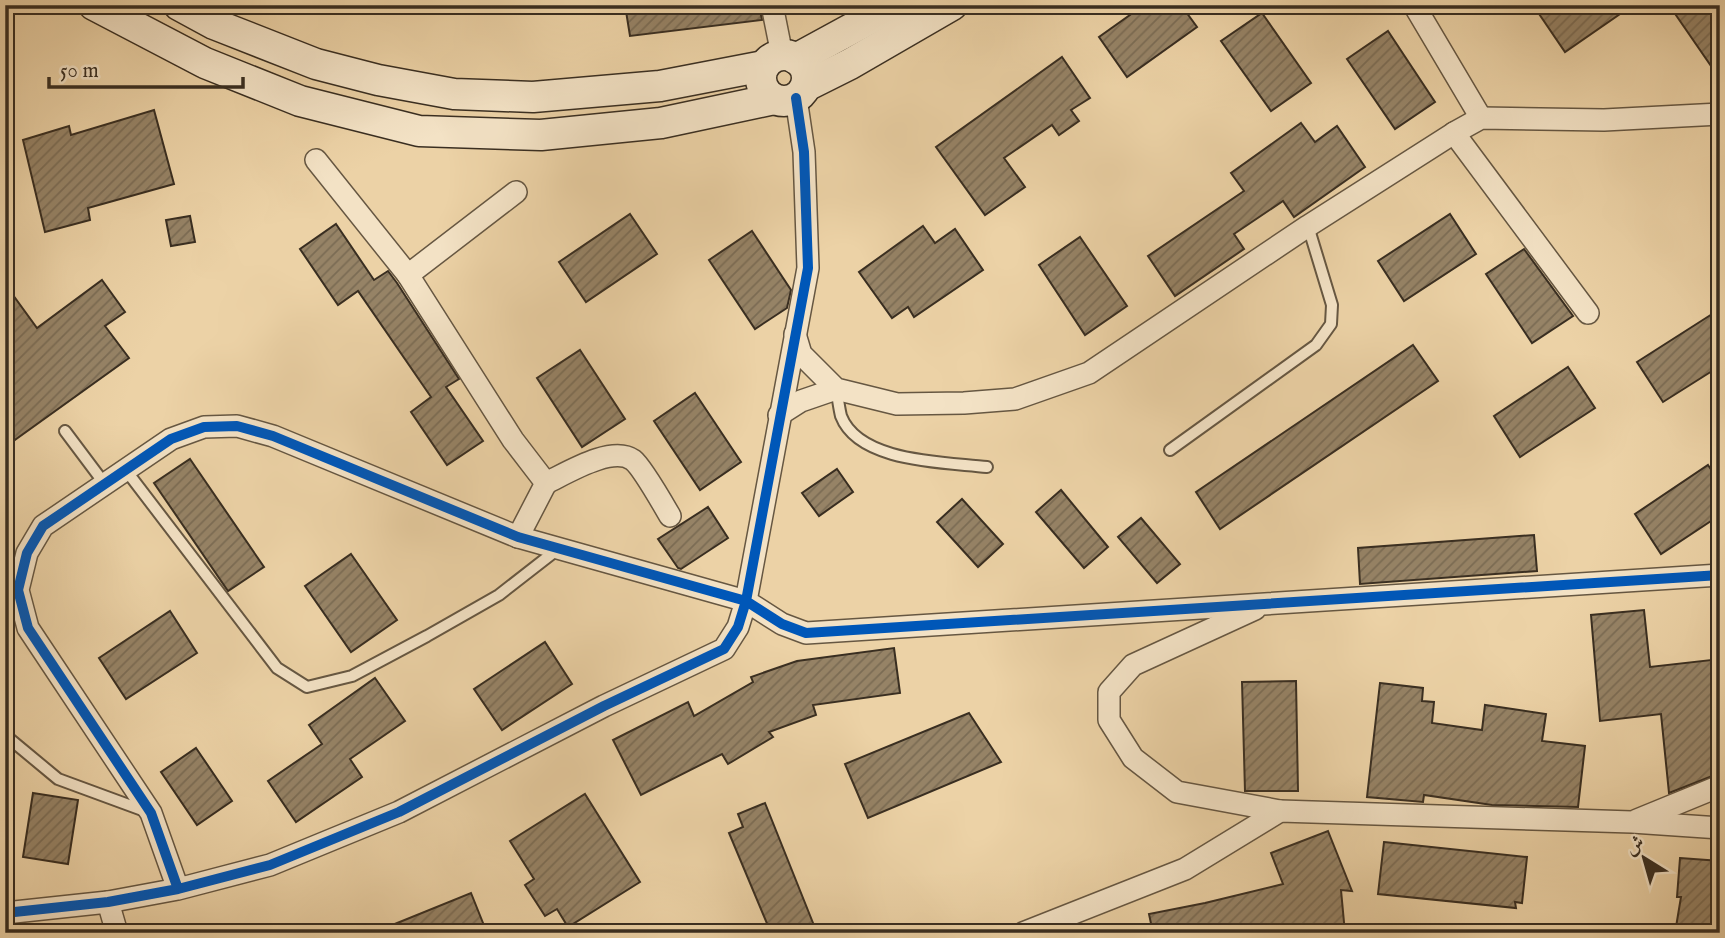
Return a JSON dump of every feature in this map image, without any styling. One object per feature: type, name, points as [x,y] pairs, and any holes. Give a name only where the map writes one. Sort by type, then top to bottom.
[{"type":"main road","points":[[94,5],[205,63],[300,101],[419,131],[541,135],[661,122],[786,77],[872,52],[952,5]]},
{"type":"main road","points":[[179,5],[214,24],[316,64],[377,80],[454,94],[533,97],[786,77],[895,5]]},
{"type":"street","points":[[5,913],[108,902],[178,889],[270,865],[399,813],[604,706],[724,649],[738,628],[746,601],[807,268],[804,152],[772,5]]},
{"type":"street","points":[[1414,5],[1481,118]]},
{"type":"street","points":[[795,334],[801,354],[836,389],[897,404],[1015,399],[1089,373],[1308,226],[1454,132],[1481,118],[1604,120],[1720,114]]},
{"type":"street","points":[[1454,132],[1588,313]]},
{"type":"street","points":[[316,160],[408,275],[513,440],[546,483]]},
{"type":"street","points":[[408,275],[516,192]]},
{"type":"street","points":[[779,415],[801,401],[836,389]]},
{"type":"street","points":[[178,889],[151,813],[28,628],[18,590],[27,553],[43,526],[171,439],[204,427],[237,426],[273,436],[518,537],[746,601],[782,624],[806,633],[1720,575]]},
{"type":"street","points":[[518,537],[546,483],[605,457],[618,455],[634,461],[670,516]]},
{"type":"street","points":[[1268,603],[1133,665],[1109,692],[1109,720],[1133,758],[1177,792],[1280,811],[1632,822],[1720,828]]},
{"type":"street","points":[[1632,822],[1720,786]]},
{"type":"street","points":[[1023,933],[1185,869],[1280,811]]},
{"type":"street","points":[[108,902],[117,933]]},
{"type":"lane","points":[[1170,450],[1316,345],[1331,324],[1332,305],[1308,226]]},
{"type":"lane","points":[[836,389],[842,417],[855,437],[892,456],[988,467]]},
{"type":"lane","points":[[65,431],[104,483]]},
{"type":"lane","points":[[125,469],[277,668],[307,687],[352,676],[427,636],[499,595],[558,548]]},
{"type":"lane","points":[[5,735],[58,779],[151,813]]},
{"type":"building","points":[[625,5],[759,5],[762,20],[630,36]]},
{"type":"building","points":[[1144,5],[1181,5],[1197,27],[1127,77],[1099,37]]},
{"type":"building","points":[[1533,5],[1633,5],[1565,52]]},
{"type":"building","points":[[1669,5],[1720,5],[1720,79]]},
{"type":"building","points":[[1262,13],[1311,83],[1271,111],[1221,41]]},
{"type":"building","points":[[1388,31],[1435,102],[1395,129],[1347,59]]},
{"type":"building","points":[[1062,57],[1090,98],[1071,110],[1079,121],[1059,135],[1052,125],[1004,158],[1025,187],[985,215],[936,147]]},
{"type":"building","points":[[154,110],[174,184],[88,208],[90,220],[45,232],[23,140],[69,126],[71,135]]},
{"type":"building","points":[[1301,123],[1315,142],[1337,126],[1365,167],[1294,217],[1283,201],[1234,234],[1244,249],[1175,296],[1148,256],[1244,191],[1231,173]]},
{"type":"building","points":[[630,214],[657,254],[586,302],[559,262]]},
{"type":"building","points":[[1450,214],[1476,254],[1404,301],[1378,261]]},
{"type":"building","points":[[190,216],[195,242],[171,246],[166,220]]},
{"type":"building","points":[[336,224],[374,280],[388,271],[459,379],[446,387],[483,441],[447,465],[411,412],[431,397],[358,291],[338,305],[300,249]]},
{"type":"building","points":[[923,226],[935,243],[955,229],[983,270],[914,317],[908,307],[892,318],[859,272]]},
{"type":"building","points":[[752,231],[791,290],[787,308],[755,329],[709,260]]},
{"type":"building","points":[[1080,237],[1127,306],[1085,335],[1039,265]]},
{"type":"building","points":[[1524,249],[1573,316],[1532,343],[1486,274]]},
{"type":"building","points":[[102,280],[125,312],[105,326],[129,358],[5,447],[5,284],[37,328]]},
{"type":"building","points":[[1720,309],[1720,366],[1663,402],[1637,362]]},
{"type":"building","points":[[1413,345],[1438,381],[1220,529],[1196,492]]},
{"type":"building","points":[[580,350],[625,419],[582,447],[537,378]]},
{"type":"building","points":[[1568,367],[1595,408],[1520,457],[1494,416]]},
{"type":"building","points":[[695,393],[741,462],[700,490],[654,421]]},
{"type":"building","points":[[190,459],[264,567],[228,591],[154,483]]},
{"type":"building","points":[[1708,465],[1720,483],[1720,515],[1661,554],[1635,514]]},
{"type":"building","points":[[837,469],[853,492],[819,516],[802,493]]},
{"type":"building","points":[[1061,490],[1108,547],[1084,568],[1036,512]]},
{"type":"building","points":[[962,499],[1003,544],[978,567],[937,522]]},
{"type":"building","points":[[708,507],[728,538],[681,569],[678,568],[658,539]]},
{"type":"building","points":[[1141,518],[1180,564],[1157,583],[1118,537]]},
{"type":"building","points":[[1534,535],[1537,571],[1360,584],[1358,548]]},
{"type":"building","points":[[351,554],[397,620],[351,652],[305,586]]},
{"type":"building","points":[[1644,610],[1650,667],[1720,659],[1720,773],[1669,793],[1661,714],[1600,721],[1591,615]]},
{"type":"building","points":[[170,611],[197,653],[126,699],[99,658]]},
{"type":"building","points":[[545,642],[572,684],[502,730],[474,689]]},
{"type":"building","points":[[894,648],[900,693],[813,705],[816,715],[769,732],[773,737],[728,764],[722,754],[641,795],[613,740],[688,702],[694,716],[753,682],[751,677],[797,661]]},
{"type":"building","points":[[375,678],[405,721],[350,759],[362,777],[296,822],[268,781],[322,744],[309,725]]},
{"type":"building","points":[[1296,681],[1298,791],[1245,791],[1242,682]]},
{"type":"building","points":[[1380,683],[1423,688],[1422,701],[1434,702],[1432,723],[1482,730],[1485,705],[1546,714],[1542,741],[1585,746],[1578,807],[1492,805],[1424,795],[1423,802],[1367,797]]},
{"type":"building","points":[[969,713],[1001,762],[868,818],[845,764]]},
{"type":"building","points":[[196,748],[232,801],[197,825],[161,772]]},
{"type":"building","points":[[33,793],[78,800],[68,864],[23,857]]},
{"type":"building","points":[[585,794],[640,882],[568,927],[557,909],[545,916],[525,885],[534,879],[510,841]]},
{"type":"building","points":[[765,803],[817,933],[771,933],[729,833],[743,827],[738,814]]},
{"type":"building","points":[[1328,831],[1352,891],[1341,890],[1345,933],[1153,933],[1149,914],[1283,884],[1271,853]]},
{"type":"building","points":[[1384,842],[1527,857],[1522,903],[1515,902],[1516,908],[1378,894]]},
{"type":"building","points":[[1680,858],[1720,861],[1720,933],[1675,933],[1681,897],[1677,897]]},
{"type":"building","points":[[471,893],[487,933],[375,933],[375,932]]},
{"type":"cycle path","points":[[796,98],[804,152],[808,268],[746,601],[782,624],[806,633],[1720,575]]},
{"type":"cycle path","points":[[5,913],[108,902],[178,889],[270,865],[399,812],[604,706],[724,649],[738,627],[746,601],[518,537],[273,436],[237,426],[204,427],[171,439],[43,526],[27,553],[18,590],[28,628],[151,813],[178,889]]}]
